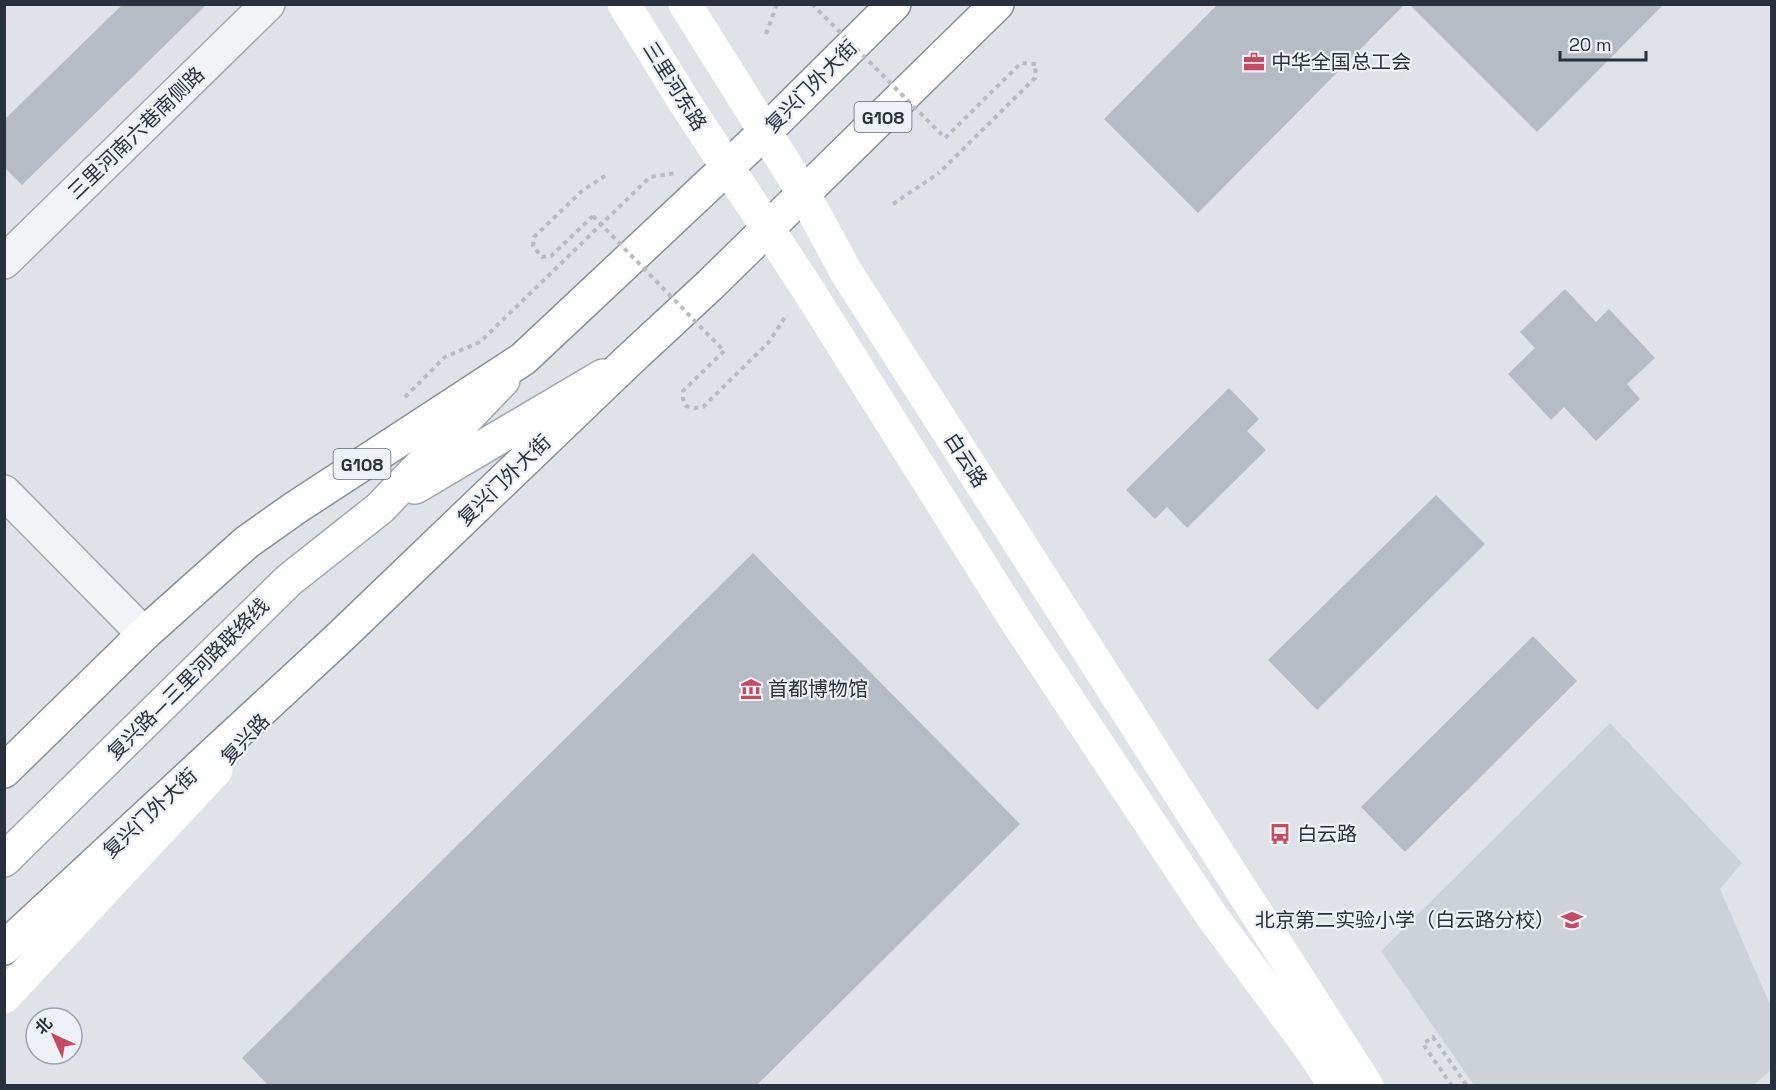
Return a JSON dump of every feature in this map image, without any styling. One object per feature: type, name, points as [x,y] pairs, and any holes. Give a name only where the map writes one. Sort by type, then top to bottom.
[{"type":"main road","name":"三里河东路","points":[[624,4],[685,103],[768,228]]},
{"type":"main road","points":[[685,4],[765,132]]},
{"type":"main road","name":"复兴门外大街","points":[[4,771],[144,634],[247,542],[295,507],[524,359],[765,132],[894,4]]},
{"type":"main road","name":"复兴门外大街","points":[[4,948],[338,639],[710,285],[997,4]]},
{"type":"main road","name":"白云路","points":[[765,132],[804,194],[846,272],[1367,1086]]},
{"type":"main road","points":[[768,228],[1016,621],[1211,915],[1311,1049],[1335,1086]]},
{"type":"main road","points":[[380,508],[524,359]]},
{"type":"main road","points":[[380,508],[627,362]]},
{"type":"main road","name":"复兴路—三里河路联络线","points":[[4,860],[289,580],[380,508]]},
{"type":"main road","name":"复兴路","points":[[4,997],[338,639]]},
{"type":"street","name":"三里河南六巷南侧路","points":[[4,262],[268,4]]},
{"type":"street","points":[[4,492],[144,634]]},
{"type":"path","points":[[766,34],[777,4]]},
{"type":"path","points":[[812,4],[945,138],[1021,63],[1036,64],[1035,78],[939,173],[893,204]]},
{"type":"path","points":[[404,399],[446,357],[480,342],[650,177],[728,166]]},
{"type":"path","points":[[608,174],[583,190],[534,237],[533,246],[542,257],[551,256],[593,216],[724,351],[683,391],[686,406],[694,408],[703,406],[769,342],[789,312]]},
{"type":"path","points":[[1452,1086],[1423,1044],[1433,1036],[1467,1086]]},
{"type":"shaded area","name":"北京第二实验小学（白云路分校）","points":[[1610,723],[1742,863],[1720,889],[1771,1007],[1771,1070],[1754,1085],[1474,1085],[1381,951]]},
{"type":"building","name":"中华全国总工会","points":[[1218,4],[1405,4],[1198,213],[1104,119]]},
{"type":"building","name":"中华全国总工会","points":[[1409,4],[1664,4],[1537,132]]},
{"type":"building","points":[[122,5],[206,5],[22,185],[4,167],[4,120]]},
{"type":"building","points":[[1565,289],[1596,322],[1609,309],[1655,358],[1627,384],[1640,399],[1596,441],[1564,407],[1551,420],[1508,374],[1535,348],[1520,332]]},
{"type":"building","points":[[1229,388],[1259,419],[1247,431],[1266,450],[1187,528],[1167,507],[1155,519],[1126,490]]},
{"type":"building","points":[[1436,495],[1485,544],[1317,710],[1268,660]]},
{"type":"building","name":"首都博物馆","points":[[753,553],[1020,824],[756,1086],[269,1086],[242,1058]]},
{"type":"building","points":[[1533,636],[1577,681],[1405,852],[1361,807]]},
{"type":"place","name":"中华全国总工会","points":[[1254,62]]},
{"type":"place","name":"首都博物馆","points":[[751,689]]},
{"type":"place","name":"白云路","points":[[1280,834]]},
{"type":"place","name":"北京第二实验小学（白云路分校）","points":[[1572,920]]}]
